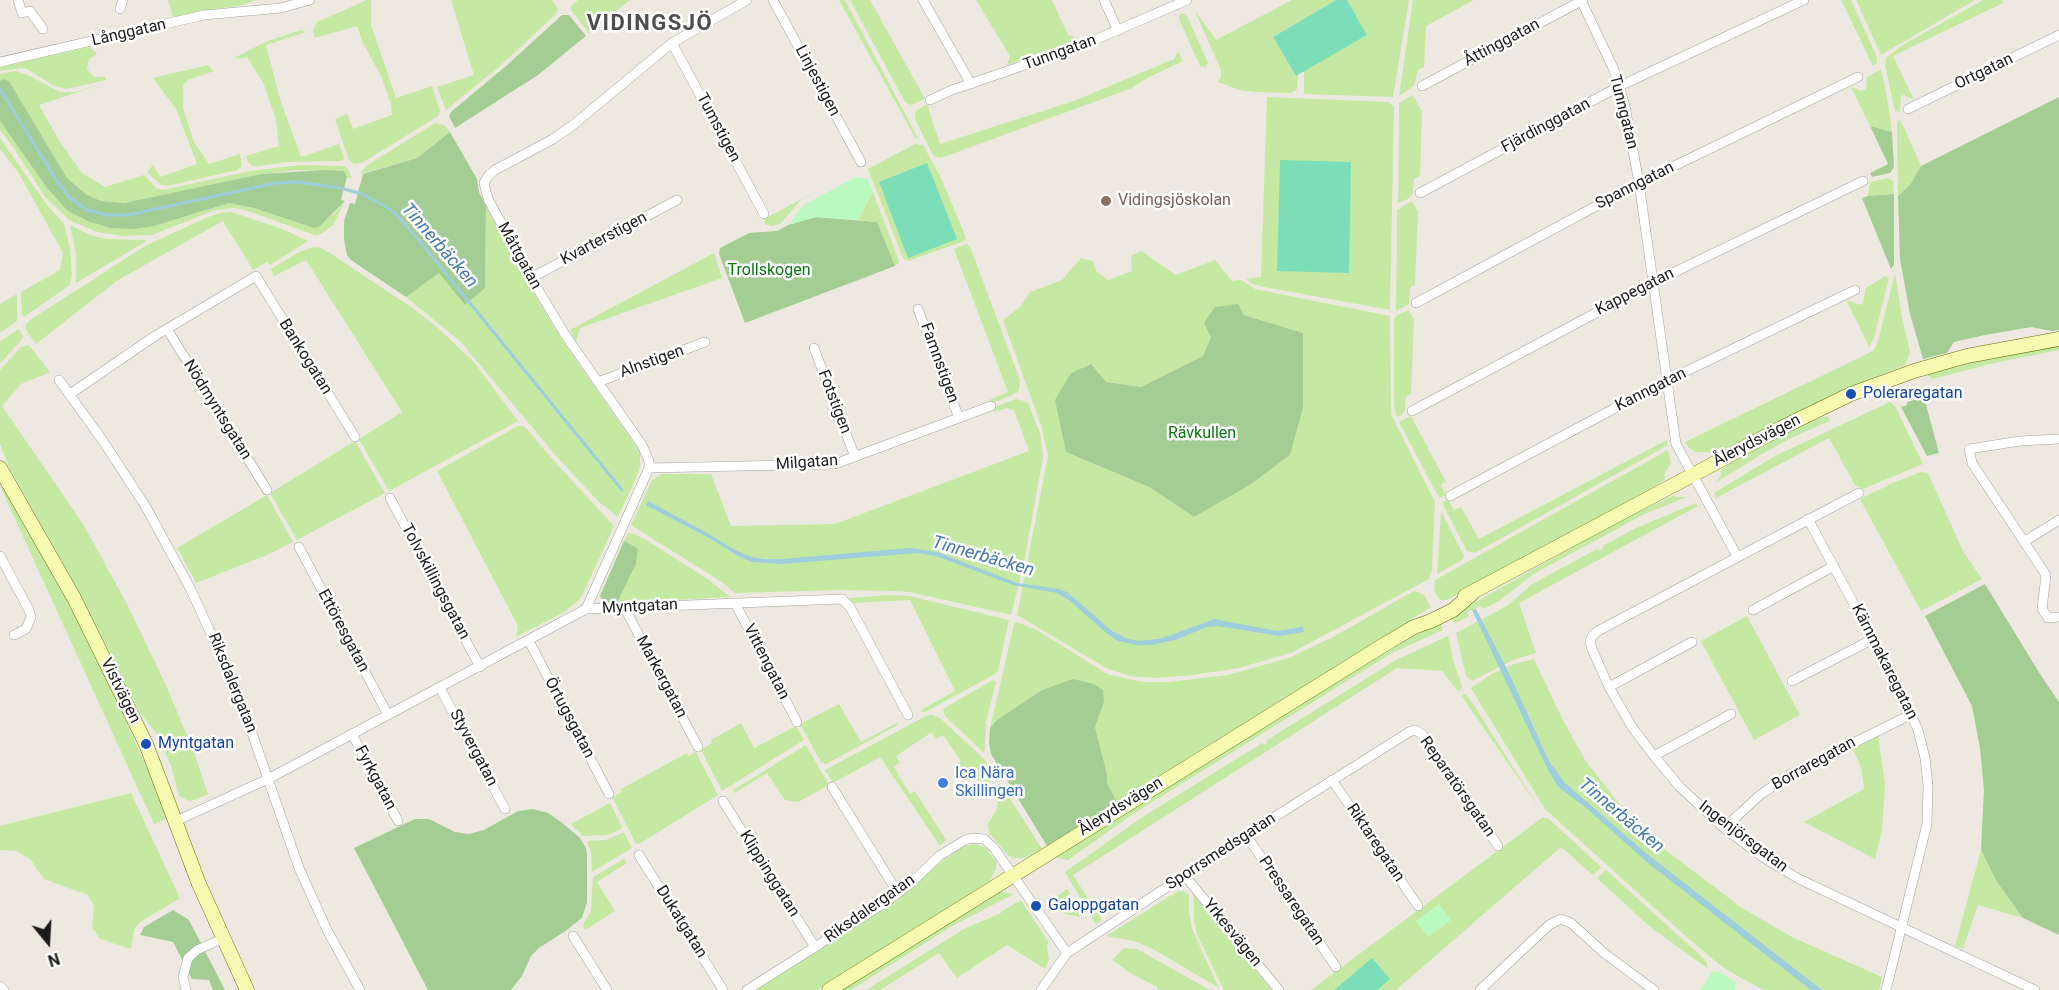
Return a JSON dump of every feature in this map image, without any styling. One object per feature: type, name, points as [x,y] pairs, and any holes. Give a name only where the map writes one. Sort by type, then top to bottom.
[{"type":"main road","name":"Ålerydsvägen","points":[[829,990],[1414,627],[1436,609],[1473,593],[1781,428],[1878,384],[1922,368],[1967,356],[2059,339]]},
{"type":"main road","name":"Vistvägen","points":[[1,470],[74,598],[146,744],[199,884],[247,990]]},
{"type":"street","points":[[18,0],[22,13],[30,11],[43,29]]},
{"type":"street","points":[[258,10],[268,0]]},
{"type":"street","name":"Långgatan","points":[[0,63],[204,15],[281,8],[310,0]]},
{"type":"street","name":"Måttgatan","points":[[649,468],[649,461],[642,445],[566,336],[531,278],[488,199],[484,188],[486,178],[495,170],[562,133],[672,43],[747,0]]},
{"type":"street","name":"Linjestigen","points":[[773,0],[861,162]]},
{"type":"street","points":[[923,0],[971,84]]},
{"type":"street","points":[[1104,0],[1118,31]]},
{"type":"street","name":"Tunngatan","points":[[930,100],[1047,59],[1187,0]]},
{"type":"street","name":"Tunngatan","points":[[1582,0],[1620,86],[1639,183],[1676,444],[1692,475]]},
{"type":"street","name":"Åttinggatan","points":[[1422,86],[1582,0]]},
{"type":"street","name":"Fjärdinggatan","points":[[1420,193],[1620,86],[1804,0]]},
{"type":"street","name":"Ortgatan","points":[[1908,109],[2059,35]]},
{"type":"street","name":"Tumstigen","points":[[672,43],[764,214]]},
{"type":"street","name":"Spanngatan","points":[[1416,303],[1639,183],[1858,77]]},
{"type":"street","name":"Kappegatan","points":[[1412,411],[1652,283],[1863,181]]},
{"type":"street","name":"Kvarterstigen","points":[[531,278],[676,200]]},
{"type":"street","name":"Bankogatan","points":[[166,329],[256,276],[355,437]]},
{"type":"street","name":"Kanngatan","points":[[1450,496],[1666,381],[1855,290]]},
{"type":"street","name":"Famnstigen","points":[[918,309],[959,418]]},
{"type":"street","points":[[70,394],[166,329]]},
{"type":"street","name":"Nödmyntsgatan","points":[[166,329],[267,490]]},
{"type":"street","name":"Alnstigen","points":[[598,382],[705,342]]},
{"type":"street","name":"Fotstigen","points":[[814,348],[855,457]]},
{"type":"street","name":"Riksdalergatan","points":[[59,380],[146,507],[180,568],[237,690],[287,836],[314,902],[360,990]]},
{"type":"street","name":"Milgatan","points":[[649,468],[835,464],[991,406]]},
{"type":"street","points":[[2059,439],[2020,441],[1969,449],[1972,463],[2046,575],[2042,609],[2048,618],[2059,617]]},
{"type":"street","points":[[586,609],[649,468]]},
{"type":"street","points":[[1692,475],[1737,556],[1859,493]]},
{"type":"street","name":"Tolvskillingsgatan","points":[[390,498],[480,667]]},
{"type":"street","name":"Kärnmakaregatan","points":[[1808,519],[1912,714],[1925,758],[1928,818],[1886,990]]},
{"type":"street","points":[[2025,542],[2059,520]]},
{"type":"street","name":"Ettöresgatan","points":[[299,548],[388,715]]},
{"type":"street","points":[[0,556],[31,617],[26,629],[14,635]]},
{"type":"street","name":"Ingenjörsgatan","points":[[1737,556],[1592,636],[1590,642],[1592,649],[1609,687],[1632,727],[1680,787],[1724,828],[1764,858],[1799,879],[2035,990]]},
{"type":"street","points":[[1753,610],[1834,566]]},
{"type":"street","name":"Myntgatan","points":[[176,821],[268,779],[586,609],[834,598],[846,601],[908,715]]},
{"type":"street","name":"Vittengatan","points":[[735,603],[797,722]]},
{"type":"street","name":"Markergatan","points":[[624,607],[698,747]]},
{"type":"street","points":[[1792,681],[1872,639]]},
{"type":"street","name":"Örtugsgatan","points":[[529,641],[609,794]]},
{"type":"street","points":[[1609,687],[1692,642]]},
{"type":"street","name":"Styvergatan","points":[[441,688],[505,809]]},
{"type":"street","points":[[1654,756],[1731,714]]},
{"type":"street","name":"Borraregatan","points":[[1724,828],[1760,795],[1791,774],[1912,714]]},
{"type":"street","name":"Sporrsmedsgatan","points":[[1041,990],[1066,953],[1332,780],[1404,734],[1415,730]]},
{"type":"street","name":"Reparatörsgatan","points":[[1415,730],[1422,734],[1498,846]]},
{"type":"street","name":"Fyrkgatan","points":[[352,734],[398,821]]},
{"type":"street","name":"Riktaregatan","points":[[1332,780],[1418,906]]},
{"type":"street","points":[[832,787],[898,893]]},
{"type":"street","name":"Klippinggatan","points":[[723,801],[815,947]]},
{"type":"street","name":"Pressaregatan","points":[[1246,835],[1336,967]]},
{"type":"street","name":"Riksdalergatan","points":[[747,990],[898,893],[939,856],[965,840],[978,838],[989,842],[1013,874]]},
{"type":"street","name":"Dukatgatan","points":[[639,855],[723,990]]},
{"type":"street","points":[[1013,874],[1066,953]]},
{"type":"street","name":"Yrkesvägen","points":[[1185,876],[1279,990]]},
{"type":"street","points":[[1486,988],[1549,925],[1561,919],[1571,923],[1604,953],[1654,990]]},
{"type":"street","points":[[573,936],[607,990]]},
{"type":"street","points":[[186,990],[183,977],[188,958],[197,950],[222,939]]},
{"type":"street","points":[[0,986],[4,990]]},
{"type":"green space","points":[[168,0],[257,0],[238,6],[173,17]]},
{"type":"green space","points":[[367,0],[373,0],[371,1],[371,25],[396,98],[432,86],[440,111],[438,116],[362,163],[354,164],[349,160],[335,119],[347,114],[353,129],[392,115],[391,104],[381,76],[363,43],[357,26],[315,38],[313,30],[317,22]]},
{"type":"green space","points":[[451,0],[552,0],[558,8],[556,14],[500,66],[446,110],[437,87],[474,75]]},
{"type":"green space","points":[[578,0],[630,0],[589,33],[571,10],[571,6]]},
{"type":"green space","points":[[839,0],[845,0],[918,138],[916,139]]},
{"type":"green space","points":[[850,0],[870,0],[925,99],[911,105],[905,102]]},
{"type":"green space","points":[[976,0],[1052,0],[1068,35],[1079,39],[1007,65],[1010,56]]},
{"type":"green space","points":[[1292,0],[1336,0],[1273,37],[1296,76],[1298,74],[1297,89],[1291,93],[1255,92],[1240,90],[1218,82],[1221,70],[1195,11],[1216,40]]},
{"type":"green space","points":[[1336,0],[1347,0],[1367,35],[1296,76],[1273,37]]},
{"type":"green space","points":[[1347,0],[1409,0],[1393,97],[1304,94],[1304,71],[1367,35]]},
{"type":"green space","points":[[1413,0],[1474,0],[1426,26],[1424,67],[1418,70],[1414,86],[1399,96]]},
{"type":"green space","points":[[1841,0],[1851,0],[1877,57],[1875,65],[1873,66]]},
{"type":"green space","points":[[1856,0],[1975,0],[1881,55]]},
{"type":"green space","points":[[1983,0],[2002,0],[2003,3],[1893,56],[1914,100],[1904,95],[1901,96],[1899,112],[1895,111],[1885,65],[1886,58],[1901,46]]},
{"type":"green space","points":[[1182,13],[1187,16],[1208,63],[1206,67],[1200,66],[1179,19]]},
{"type":"green space","points":[[562,15],[569,15],[586,36],[538,75],[455,128],[449,116],[452,111]]},
{"type":"green space","points":[[301,30],[306,32],[266,45],[280,99],[301,157],[339,144],[344,158],[342,161],[286,162],[254,167],[248,162],[246,156],[279,146],[276,120],[263,82],[247,57],[237,59],[236,57],[265,42]]},
{"type":"green space","points":[[90,46],[97,54],[89,59],[87,69],[94,77],[105,77],[106,80],[67,89],[52,85],[22,68],[0,71],[0,68],[7,65]]},
{"type":"green space","points":[[1178,51],[1183,61],[1132,88],[941,158],[935,157],[932,153],[915,119],[916,111],[927,104],[940,144],[1074,101],[1174,59]]},
{"type":"green space","points":[[208,65],[214,71],[188,80],[183,86],[183,108],[194,142],[209,164],[240,154],[242,166],[237,170],[167,186],[161,185],[147,172],[153,165],[160,177],[197,164],[176,109],[153,78]]},
{"type":"green space","points":[[1881,69],[1892,132],[1870,126],[1851,87],[1861,91],[1866,89],[1867,77]]},
{"type":"green space","points":[[16,71],[60,92],[75,92],[105,83],[39,105],[60,142],[82,173],[105,187],[144,175],[156,188],[163,190],[250,171],[300,165],[344,166],[348,169],[352,179],[347,177],[344,171],[298,170],[261,174],[124,203],[101,201],[87,195],[67,178],[9,81],[3,79],[0,81],[0,74]]},
{"type":"green space","points":[[3,79],[9,81],[67,178],[87,195],[101,201],[124,203],[261,174],[324,170],[344,171],[347,177],[341,200],[345,201],[320,226],[314,228],[254,208],[229,203],[154,226],[134,229],[111,228],[90,222],[68,211],[47,188],[0,121],[0,81]]},
{"type":"green space","points":[[1413,95],[1422,112],[1420,176],[1414,179],[1413,193],[1408,199],[1398,203],[1399,103]]},
{"type":"green space","points":[[1267,97],[1388,102],[1394,106],[1390,310],[1264,287],[1246,279],[1261,277]]},
{"type":"green space","points":[[2059,97],[2059,330],[2051,331],[2031,327],[1985,335],[1954,342],[1947,353],[1923,359],[1910,314],[1900,259],[1898,196],[1910,185],[1921,166]]},
{"type":"green space","points":[[1900,119],[1921,166],[1910,185],[1898,196],[1897,122]]},
{"type":"green space","points":[[0,121],[47,188],[154,226],[229,203],[254,208],[314,228],[334,214],[345,201],[333,225],[321,234],[315,235],[234,208],[215,210],[152,235],[123,236],[97,232],[69,220],[46,198],[0,130]]},
{"type":"green space","points":[[435,123],[446,126],[450,132],[417,158],[360,174],[366,166]]},
{"type":"green space","points":[[1870,126],[1892,132],[1894,167],[1890,173],[1872,177],[1870,173],[1888,164]]},
{"type":"green space","points":[[450,132],[477,179],[479,192],[486,206],[485,288],[465,305],[439,273],[406,297],[351,260],[347,255],[344,239],[344,221],[350,203],[355,204],[363,174],[417,158]]},
{"type":"green space","points":[[0,138],[47,205],[64,224],[70,248],[72,275],[70,285],[24,317],[21,292],[60,270],[63,253],[18,172],[0,149]]},
{"type":"green space","points":[[915,144],[923,145],[942,180],[966,238],[964,241],[908,261],[903,258],[868,169]]},
{"type":"green space","points":[[1280,160],[1351,162],[1349,273],[1277,271]]},
{"type":"green space","points":[[927,163],[957,239],[908,258],[879,182]]},
{"type":"green space","points":[[856,177],[868,179],[873,192],[858,220],[816,217],[788,225],[804,205]]},
{"type":"green space","points":[[1888,178],[1893,181],[1894,194],[1868,196],[1870,182]]},
{"type":"green space","points":[[815,192],[801,200],[780,224],[771,226],[765,224],[764,219]]},
{"type":"green space","points":[[873,192],[899,261],[895,266],[877,222],[858,220]]},
{"type":"green space","points":[[1894,194],[1894,265],[1891,269],[1862,198]]},
{"type":"green space","points":[[1412,201],[1418,212],[1415,285],[1410,288],[1409,304],[1396,311],[1397,210]]},
{"type":"green space","points":[[486,206],[526,281],[559,335],[640,452],[637,476],[618,517],[599,502],[557,457],[461,342],[406,297],[439,273],[485,288]]},
{"type":"green space","points":[[231,212],[280,228],[308,241],[270,265],[267,262],[253,270],[223,221],[118,280],[36,344],[26,330],[26,324],[30,320],[145,246],[208,217]]},
{"type":"green space","name":"Trollskogen","points":[[816,217],[877,222],[895,266],[745,323],[719,254],[720,248],[749,233],[777,231],[788,225]]},
{"type":"green space","points":[[70,225],[90,235],[107,239],[145,240],[145,242],[76,283],[76,255]]},
{"type":"green space","points":[[967,244],[971,249],[1020,380],[1019,390],[1016,393],[991,404],[989,400],[1008,392],[954,249]]},
{"type":"green space","points":[[314,247],[330,253],[414,309],[438,328],[473,361],[518,421],[389,491],[359,439],[402,412],[306,260],[274,276],[271,269],[299,252]]},
{"type":"green space","points":[[1141,251],[1176,275],[1215,260],[1232,281],[1241,280],[1255,289],[1390,316],[1391,414],[1435,502],[1432,569],[1429,579],[1293,652],[1239,668],[1192,675],[1157,678],[1130,676],[1106,668],[1017,615],[1048,456],[1042,428],[1003,320],[1020,307],[1030,292],[1062,280],[1081,258],[1093,261],[1096,271],[1108,280],[1132,271],[1131,256]],"holes":[[[1244,315],[1303,333],[1290,455],[1250,485],[1194,517],[1149,487],[1066,452],[1106,382],[1141,387],[1203,356],[1211,337]]]},
{"type":"green space","points":[[714,253],[722,278],[580,328],[576,342],[570,330]]},
{"type":"green space","points":[[1895,273],[1910,352],[1905,365],[1838,392],[1717,453],[1696,452],[1688,447],[1685,442],[1873,351],[1878,341]]},
{"type":"green space","points":[[1885,276],[1889,278],[1874,338],[1869,347],[1846,299],[1859,305],[1863,303],[1866,288]]},
{"type":"green space","points":[[17,294],[17,321],[0,333],[0,304]]},
{"type":"green space","name":"Rävkullen","points":[[1238,304],[1244,315],[1303,333],[1303,407],[1290,455],[1250,485],[1194,517],[1149,487],[1066,452],[1055,400],[1071,373],[1091,364],[1106,382],[1141,387],[1203,356],[1211,337],[1204,323],[1215,307]]},
{"type":"green space","points":[[1409,310],[1414,320],[1411,394],[1406,396],[1405,410],[1402,415],[1397,417],[1394,406],[1394,319],[1397,315]]},
{"type":"green space","points":[[19,329],[23,336],[22,339],[0,364],[0,341]]},
{"type":"green space","points":[[29,345],[50,372],[21,384],[2,406],[83,524],[126,602],[165,683],[194,752],[208,794],[197,799],[189,801],[179,796],[171,766],[157,734],[140,713],[80,593],[9,467],[0,444],[0,370],[21,347]]},
{"type":"green space","points":[[2059,345],[2059,350],[1932,379],[1927,374],[1970,362]]},
{"type":"green space","points":[[1924,397],[1939,453],[1927,456],[1901,407],[1907,405],[1907,402]]},
{"type":"green space","points":[[1016,399],[1028,403],[1040,433],[1043,457],[1023,568],[1011,615],[910,592],[840,590],[735,593],[723,583],[631,525],[652,480],[662,474],[711,474],[731,526],[835,524],[1029,451],[1014,410],[1007,408],[994,412],[992,408]]},
{"type":"green space","points":[[1890,402],[1895,406],[1923,464],[1863,489],[1855,485],[1829,438],[1716,498],[1714,493],[1775,456]]},
{"type":"green space","points":[[1411,416],[1446,482],[1441,485],[1446,495],[1439,498],[1399,422]]},
{"type":"green space","points":[[1828,416],[1830,421],[1793,437],[1715,483],[1722,474],[1720,471],[1732,462],[1806,422]]},
{"type":"green space","points":[[518,426],[526,428],[614,526],[581,598],[566,611],[516,637],[518,626],[437,471]]},
{"type":"green space","points":[[1667,440],[1668,445],[1475,553],[1467,551],[1442,503],[1448,499],[1454,510],[1461,507],[1479,539]]},
{"type":"green space","points":[[355,441],[385,493],[297,540],[270,493]]},
{"type":"green space","points":[[1668,450],[1671,462],[1664,475],[1666,479],[1650,489],[1447,600],[1441,600],[1436,595],[1435,580]]},
{"type":"green space","points":[[1921,472],[1928,473],[1963,551],[1982,579],[1921,611],[1860,499]]},
{"type":"green space","points":[[0,486],[5,488],[81,627],[169,818],[154,824]]},
{"type":"green space","points":[[267,495],[293,542],[267,555],[196,583],[177,548]]},
{"type":"green space","points":[[1675,495],[1675,497],[1687,497],[1640,516],[1535,573],[1499,601],[1483,609],[1481,606],[1467,612],[1469,616],[1454,624],[1451,616],[1614,524]]},
{"type":"green space","points":[[1696,503],[1698,506],[1519,603],[1536,653],[1513,660],[1472,681],[1466,676],[1456,633],[1507,606],[1531,585],[1545,577],[1597,549],[1599,551],[1603,546],[1634,529]]},
{"type":"green space","points":[[1441,511],[1464,556],[1462,560],[1437,574]]},
{"type":"green space","points":[[629,532],[645,539],[709,580],[730,597],[617,603],[636,564],[638,548],[624,541]]},
{"type":"green space","points":[[624,541],[638,548],[636,564],[617,603],[604,603],[600,596]]},
{"type":"green space","points":[[1985,584],[2059,702],[2059,935],[2023,918],[1997,882],[1981,850],[1984,790],[1980,748],[1972,706],[1925,616]]},
{"type":"green space","points":[[1414,591],[1424,595],[1431,607],[1117,802],[1107,783],[1107,774],[1095,727],[1104,702],[1042,690],[997,720],[990,728],[1014,624],[1017,622],[1037,630],[1107,674],[1142,682],[1169,682],[1227,675],[1289,658],[1333,637]]},
{"type":"green space","points":[[909,596],[1009,620],[998,670],[995,674],[922,712],[921,710],[955,691],[910,600],[853,603],[849,598]]},
{"type":"green space","points":[[1747,616],[1800,715],[1754,740],[1701,641]]},
{"type":"green space","points":[[1440,621],[1443,630],[1392,653],[1133,814],[1068,860],[1055,857],[1313,696]]},
{"type":"green space","points":[[1448,636],[1462,686],[1458,691],[1442,671],[1397,668],[1073,875],[1102,920],[1096,924],[1065,872],[1141,818],[1262,743],[1264,745],[1267,740],[1396,660]]},
{"type":"green space","points":[[1534,659],[1585,760],[1620,805],[1655,842],[1742,908],[1792,937],[1882,977],[1879,990],[1764,990],[1741,978],[1721,966],[1689,939],[1545,809],[1471,688],[1490,675],[1514,664]]},
{"type":"green space","points":[[1073,679],[1094,684],[1103,690],[1104,702],[1095,727],[1107,774],[1107,783],[1117,802],[1047,846],[991,754],[990,728],[997,720],[1042,690]]},
{"type":"green space","points":[[993,680],[996,682],[986,722],[983,752],[945,716],[943,709]]},
{"type":"green space","points":[[1461,695],[1468,696],[1541,811]]},
{"type":"green space","points":[[839,704],[861,742],[897,723],[898,725],[826,764],[821,762],[800,724]]},
{"type":"green space","points":[[932,715],[940,718],[982,757],[991,768],[993,775],[991,781],[982,788],[976,778],[970,781],[961,777],[954,766],[961,761],[943,735],[936,739],[932,732],[896,756],[900,762],[894,767],[910,794],[915,791],[946,840],[940,846],[880,757],[833,783],[825,770],[926,716]]},
{"type":"green space","points":[[741,723],[754,748],[796,726],[804,740],[722,791],[701,750],[712,743],[711,740]]},
{"type":"green space","points":[[1878,735],[1885,785],[1882,831],[1875,859],[1804,822],[1864,789],[1861,767],[1852,747]]},
{"type":"green space","points":[[806,745],[829,785],[798,802],[785,800],[767,773],[735,793],[733,790]]},
{"type":"green space","points":[[696,752],[718,795],[636,844],[612,797],[622,792],[621,789],[687,753],[688,756]]},
{"type":"green space","points":[[1000,783],[1042,849],[1025,858],[1013,858],[1008,855],[989,833],[988,824],[997,810]]},
{"type":"green space","points":[[131,793],[180,898],[139,923],[134,930],[131,949],[100,939],[92,927],[94,907],[88,895],[44,879],[30,859],[16,851],[0,850],[0,826]]},
{"type":"green space","points":[[610,803],[621,829],[607,835],[583,836],[571,824]]},
{"type":"green space","points":[[533,809],[548,813],[561,822],[580,838],[586,848],[587,902],[582,918],[531,956],[522,976],[511,990],[428,990],[354,848],[415,819],[429,819],[455,832],[469,834],[484,830],[518,811]]},
{"type":"green space","points":[[1543,817],[1549,819],[1600,866],[1593,875],[1561,847],[1396,990],[1311,990]]},
{"type":"green space","points":[[624,832],[632,848],[592,872],[591,852],[587,841],[606,840]]},
{"type":"green space","points":[[975,844],[986,848],[996,861],[996,868],[990,881],[817,990],[755,990],[898,900],[934,867],[964,846]]},
{"type":"green space","points":[[1981,850],[1997,882],[2023,918],[1978,905],[1963,949],[1955,946]]},
{"type":"green space","points":[[624,859],[627,863],[597,882],[615,911],[585,930],[583,925],[591,911],[593,877]]},
{"type":"green space","points":[[1606,870],[1701,956],[1707,963],[1707,968],[1649,926],[1597,878]]},
{"type":"green space","points":[[1067,889],[1082,914],[1080,917],[1065,914],[1053,899]]},
{"type":"green space","points":[[1178,891],[1189,895],[1192,929],[1219,988],[1153,949],[1134,941],[1106,936]]},
{"type":"green space","points":[[1002,892],[1014,894],[952,926],[851,990],[842,990],[993,895]]},
{"type":"green space","points":[[1194,895],[1272,990],[1224,990],[1198,937],[1194,922]]},
{"type":"green space","points":[[1021,900],[1049,943],[1047,945],[1049,960],[1045,969],[1007,945],[957,978],[939,953],[880,990],[866,990],[964,929],[1001,913]]},
{"type":"green space","points":[[1439,904],[1451,920],[1428,937],[1416,921]]},
{"type":"green space","points":[[173,910],[189,920],[225,990],[213,990],[209,980],[192,979],[173,942],[140,935],[144,927]]},
{"type":"green space","points":[[1124,948],[1137,949],[1210,990],[1157,990],[1157,987],[1112,960]]},
{"type":"green space","points":[[1372,958],[1390,979],[1377,990],[1334,990]]},
{"type":"green space","points":[[1717,971],[1736,983],[1735,990],[1700,990],[1712,972]]},
{"type":"water","points":[[648,501],[751,557],[782,559],[910,548],[937,552],[1017,583],[1067,592],[1112,631],[1128,639],[1140,641],[1163,638],[1214,619],[1277,631],[1303,627],[1304,632],[1280,636],[1217,626],[1207,627],[1175,640],[1152,645],[1136,645],[1118,641],[1069,600],[1057,593],[1013,585],[936,556],[917,553],[782,564],[752,562],[646,505]]},
{"type":"water","points":[[1476,609],[1508,671],[1549,761],[1564,782],[1647,854],[1822,990],[1811,990],[1648,863],[1585,807],[1558,787],[1472,610]]},
{"type":"waterway","name":"Tinnerbäcken","points":[[0,89],[57,181],[69,197],[87,210],[107,215],[128,215],[276,183],[298,182],[341,188],[362,194],[385,206],[396,214],[417,238],[622,490]]},
{"type":"place","name":"Vidingsjöskolan","points":[[1106,201]]},
{"type":"place","name":"Poleraregatan","points":[[1851,394]]},
{"type":"place","name":"Myntgatan","points":[[146,744]]},
{"type":"place","name":"Ica Nära Skillingen","points":[[943,783]]},
{"type":"place","name":"Galoppgatan","points":[[1036,906]]},
{"type":"district","name":"VIDINGSJÖ","points":[[650,24]]}]
